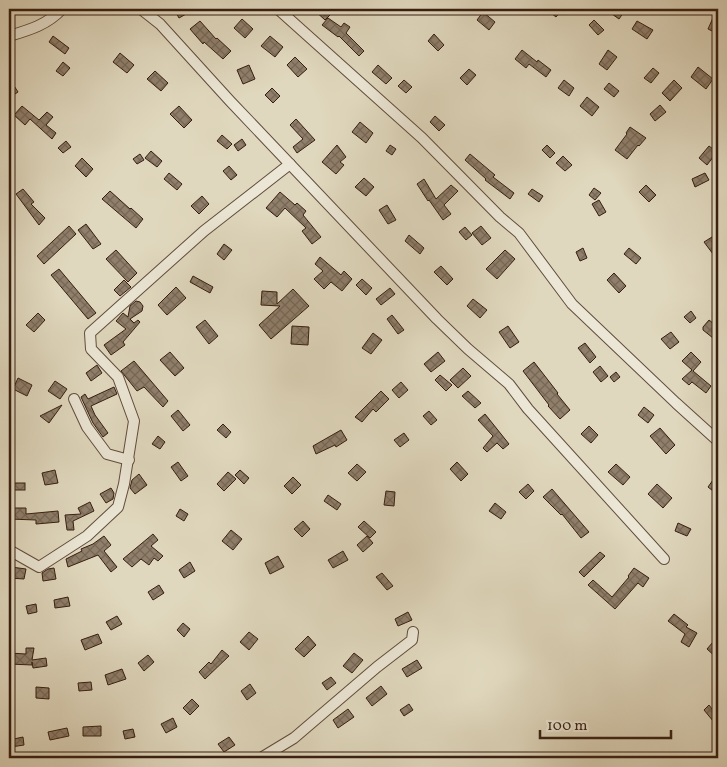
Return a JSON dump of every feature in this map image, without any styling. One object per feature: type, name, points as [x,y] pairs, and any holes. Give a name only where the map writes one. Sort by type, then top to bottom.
[{"type":"street","points":[[9,36],[38,28],[62,9]]},
{"type":"street","points":[[141,9],[160,24],[290,164],[462,343],[509,384],[528,409],[664,559]]},
{"type":"street","points":[[278,9],[422,138],[500,217],[519,233],[572,304],[676,404],[718,441]]},
{"type":"street","points":[[9,550],[39,566],[87,536],[118,507],[129,460],[134,421],[118,377],[91,349],[90,333],[204,231],[290,164]]},
{"type":"street","points":[[74,399],[87,427],[107,454],[129,460]]},
{"type":"street","points":[[261,758],[294,738],[377,667],[412,640],[413,632]]},
{"type":"building","points":[[174,9],[195,9],[179,18]]},
{"type":"building","points":[[313,9],[328,9],[332,13],[325,20]]},
{"type":"building","points":[[546,9],[563,9],[556,17]]},
{"type":"building","points":[[605,9],[626,9],[619,19]]},
{"type":"building","points":[[718,9],[718,34],[708,29]]},
{"type":"building","points":[[483,12],[495,22],[489,30],[477,20]]},
{"type":"building","points":[[328,18],[341,27],[344,23],[350,27],[346,33],[364,51],[359,56],[339,36],[322,25]]},
{"type":"building","points":[[242,19],[253,29],[245,38],[234,28]]},
{"type":"building","points":[[594,20],[604,30],[598,35],[589,25]]},
{"type":"building","points":[[200,21],[216,39],[231,51],[223,59],[204,42],[203,44],[190,29]]},
{"type":"building","points":[[637,21],[653,30],[647,39],[632,29]]},
{"type":"building","points":[[434,34],[444,45],[438,51],[428,41]]},
{"type":"building","points":[[53,36],[69,48],[65,54],[49,42]]},
{"type":"building","points":[[270,36],[283,47],[275,57],[261,46]]},
{"type":"building","points":[[522,50],[551,70],[546,77],[529,64],[526,68],[515,59]]},
{"type":"building","points":[[608,50],[617,57],[607,70],[599,64]]},
{"type":"building","points":[[120,53],[134,65],[127,73],[113,62]]},
{"type":"building","points":[[295,57],[307,69],[298,77],[287,65]]},
{"type":"building","points":[[63,62],[70,68],[63,76],[56,71]]},
{"type":"building","points":[[249,65],[255,79],[243,84],[237,70]]},
{"type":"building","points":[[378,65],[392,78],[386,84],[372,72]]},
{"type":"building","points":[[698,67],[713,79],[706,89],[691,77]]},
{"type":"building","points":[[653,68],[659,73],[651,83],[644,78]]},
{"type":"building","points":[[469,69],[476,75],[467,85],[460,78]]},
{"type":"building","points":[[155,71],[168,83],[161,91],[147,79]]},
{"type":"building","points":[[9,78],[18,92],[9,98]]},
{"type":"building","points":[[404,80],[412,87],[406,93],[398,86]]},
{"type":"building","points":[[564,80],[574,88],[569,96],[558,88]]},
{"type":"building","points":[[674,80],[682,88],[670,101],[662,93]]},
{"type":"building","points":[[609,83],[619,91],[614,97],[604,89]]},
{"type":"building","points":[[272,88],[280,96],[273,103],[265,95]]},
{"type":"building","points":[[587,97],[599,107],[592,116],[580,106]]},
{"type":"building","points":[[660,105],[666,112],[655,121],[650,114]]},
{"type":"building","points":[[22,106],[39,120],[47,112],[53,117],[46,125],[56,133],[52,139],[30,119],[25,125],[14,115]]},
{"type":"building","points":[[179,106],[192,120],[184,128],[170,114]]},
{"type":"building","points":[[435,116],[445,125],[439,131],[430,122]]},
{"type":"building","points":[[296,119],[315,140],[297,153],[293,147],[303,139],[290,125]]},
{"type":"building","points":[[360,122],[373,133],[366,143],[352,132]]},
{"type":"building","points":[[630,127],[646,138],[627,159],[615,150]]},
{"type":"building","points":[[222,135],[232,144],[227,149],[217,141]]},
{"type":"building","points":[[242,139],[246,145],[238,151],[234,145]]},
{"type":"building","points":[[66,141],[71,147],[63,153],[58,148]]},
{"type":"building","points":[[337,145],[346,157],[340,162],[344,165],[336,174],[322,162]]},
{"type":"building","points":[[390,145],[396,149],[392,155],[386,151]]},
{"type":"building","points":[[547,145],[555,153],[550,158],[542,150]]},
{"type":"building","points":[[709,146],[717,152],[707,165],[699,158]]},
{"type":"building","points":[[151,151],[162,161],[157,167],[145,158]]},
{"type":"building","points":[[140,154],[144,160],[137,164],[133,159]]},
{"type":"building","points":[[470,154],[495,175],[493,177],[514,193],[510,199],[485,180],[465,160]]},
{"type":"building","points":[[563,156],[572,165],[565,171],[556,163]]},
{"type":"building","points":[[82,158],[93,169],[86,177],[75,166]]},
{"type":"building","points":[[229,166],[237,175],[231,180],[223,171]]},
{"type":"building","points":[[169,173],[182,184],[177,190],[164,179]]},
{"type":"building","points":[[705,173],[709,180],[695,187],[692,179]]},
{"type":"building","points":[[364,178],[374,187],[366,196],[355,187]]},
{"type":"building","points":[[424,179],[436,199],[451,185],[458,191],[444,205],[451,214],[443,220],[417,184]]},
{"type":"building","points":[[646,185],[656,195],[649,202],[639,192]]},
{"type":"building","points":[[594,188],[601,193],[595,200],[589,195]]},
{"type":"building","points":[[23,189],[34,202],[31,204],[45,218],[39,225],[16,194]]},
{"type":"building","points":[[532,189],[543,196],[539,202],[528,194]]},
{"type":"building","points":[[110,191],[143,219],[136,228],[102,199]]},
{"type":"building","points":[[280,192],[295,205],[297,203],[306,211],[303,215],[321,237],[312,244],[302,231],[306,228],[285,208],[277,217],[266,208]]},
{"type":"building","points":[[202,196],[209,204],[199,214],[191,206]]},
{"type":"building","points":[[599,200],[606,212],[599,216],[592,204]]},
{"type":"building","points":[[387,205],[396,220],[388,224],[379,210]]},
{"type":"building","points":[[86,224],[101,244],[93,249],[78,230]]},
{"type":"building","points":[[69,226],[76,234],[44,264],[37,256]]},
{"type":"building","points":[[481,226],[491,238],[482,245],[472,233]]},
{"type":"building","points":[[465,227],[472,235],[466,240],[459,232]]},
{"type":"building","points":[[409,235],[424,248],[420,254],[405,241]]},
{"type":"building","points":[[712,237],[718,245],[718,250],[713,254],[704,242]]},
{"type":"building","points":[[224,244],[232,250],[224,260],[217,254]]},
{"type":"building","points":[[583,248],[587,258],[580,261],[576,252]]},
{"type":"building","points":[[629,248],[641,258],[636,264],[624,254]]},
{"type":"building","points":[[116,250],[137,273],[128,282],[106,259]]},
{"type":"building","points":[[505,250],[515,259],[497,279],[486,269]]},
{"type":"building","points":[[320,257],[341,275],[344,271],[352,279],[342,291],[331,282],[324,289],[314,279],[323,271],[315,264]]},
{"type":"building","points":[[441,266],[453,279],[447,285],[434,272]]},
{"type":"building","points":[[59,269],[96,313],[88,319],[51,275]]},
{"type":"building","points":[[614,273],[626,286],[619,293],[607,280]]},
{"type":"building","points":[[193,276],[213,287],[210,293],[190,282]]},
{"type":"building","points":[[362,279],[372,288],[366,295],[356,285]]},
{"type":"building","points":[[124,280],[131,287],[120,296],[114,290]]},
{"type":"building","points":[[176,287],[186,298],[167,315],[158,305]]},
{"type":"building","points":[[390,288],[395,294],[381,305],[376,299]]},
{"type":"building","points":[[293,289],[309,306],[271,339],[259,325],[280,306],[261,305],[262,291],[277,292],[277,304]]},
{"type":"building","points":[[473,299],[487,310],[480,318],[467,306]]},
{"type":"building","points":[[136,301],[140,302],[143,306],[142,311],[130,319],[134,323],[138,320],[140,322],[123,342],[125,345],[111,355],[104,345],[126,329],[116,321],[123,313],[128,317],[130,306]]},
{"type":"building","points":[[691,311],[696,318],[690,323],[684,317]]},
{"type":"building","points":[[38,313],[45,320],[34,332],[26,325]]},
{"type":"building","points":[[392,315],[404,330],[398,334],[387,319]]},
{"type":"building","points":[[205,320],[218,336],[209,344],[196,327]]},
{"type":"building","points":[[709,320],[718,327],[718,331],[713,338],[703,330],[703,327]]},
{"type":"building","points":[[292,326],[309,327],[308,345],[291,344]]},
{"type":"building","points":[[508,326],[519,342],[510,348],[499,332]]},
{"type":"building","points":[[671,332],[679,342],[670,349],[661,339]]},
{"type":"building","points":[[373,333],[382,340],[371,354],[362,348]]},
{"type":"building","points":[[585,343],[596,357],[590,363],[578,348]]},
{"type":"building","points":[[170,352],[184,368],[175,376],[160,360]]},
{"type":"building","points":[[438,352],[445,361],[431,372],[424,364]]},
{"type":"building","points":[[691,352],[701,362],[693,371],[711,386],[706,393],[692,382],[689,385],[682,379],[692,370],[682,361]]},
{"type":"building","points":[[134,361],[168,401],[163,407],[144,387],[137,391],[121,371]]},
{"type":"building","points":[[534,362],[570,410],[560,419],[548,406],[523,371]]},
{"type":"building","points":[[97,365],[102,373],[91,381],[86,373]]},
{"type":"building","points":[[600,366],[608,376],[601,382],[593,372]]},
{"type":"building","points":[[463,368],[471,376],[458,388],[450,380]]},
{"type":"building","points":[[616,372],[620,377],[614,382],[610,377]]},
{"type":"building","points":[[440,375],[452,385],[446,391],[435,380]]},
{"type":"building","points":[[18,378],[32,385],[27,396],[13,389]]},
{"type":"building","points":[[55,381],[67,389],[60,399],[48,391]]},
{"type":"building","points":[[401,382],[408,390],[399,398],[392,390]]},
{"type":"building","points":[[114,387],[117,394],[91,406],[108,433],[103,437],[93,423],[81,397],[85,394],[88,399]]},
{"type":"building","points":[[381,391],[389,399],[376,412],[373,409],[362,422],[355,417]]},
{"type":"building","points":[[468,391],[481,403],[475,408],[462,396]]},
{"type":"building","points":[[62,405],[49,423],[40,416]]},
{"type":"building","points":[[644,407],[654,415],[648,423],[638,415]]},
{"type":"building","points":[[178,410],[190,425],[183,431],[171,416]]},
{"type":"building","points":[[429,411],[437,420],[431,425],[423,416]]},
{"type":"building","points":[[485,414],[509,444],[503,449],[497,443],[487,452],[483,448],[493,436],[478,420]]},
{"type":"building","points":[[223,424],[231,432],[226,438],[217,430]]},
{"type":"building","points":[[589,426],[598,435],[591,443],[581,434]]},
{"type":"building","points":[[660,428],[675,445],[666,454],[650,436]]},
{"type":"building","points":[[341,430],[347,440],[336,447],[335,445],[316,454],[313,446]]},
{"type":"building","points":[[404,433],[409,440],[400,447],[394,440]]},
{"type":"building","points":[[158,436],[165,442],[160,449],[152,444]]},
{"type":"building","points":[[178,462],[188,476],[181,481],[171,467]]},
{"type":"building","points":[[457,462],[468,474],[461,481],[450,469]]},
{"type":"building","points":[[357,464],[366,472],[357,481],[348,473]]},
{"type":"building","points":[[616,464],[630,477],[623,485],[608,472]]},
{"type":"building","points":[[55,470],[58,483],[45,485],[42,473]]},
{"type":"building","points":[[240,470],[249,478],[244,484],[235,475]]},
{"type":"building","points":[[228,472],[236,479],[224,491],[217,484]]},
{"type":"building","points":[[718,473],[718,495],[708,487]]},
{"type":"building","points":[[139,474],[147,485],[135,494],[130,488],[132,480]]},
{"type":"building","points":[[293,477],[301,485],[292,494],[284,486]]},
{"type":"building","points":[[14,483],[25,483],[25,490],[14,490]]},
{"type":"building","points":[[528,484],[534,491],[526,499],[519,492]]},
{"type":"building","points":[[657,484],[672,498],[663,508],[648,494]]},
{"type":"building","points":[[111,488],[114,493],[113,499],[106,503],[100,494]]},
{"type":"building","points":[[552,489],[589,532],[581,538],[562,514],[543,497]]},
{"type":"building","points":[[386,491],[395,492],[394,506],[384,505]]},
{"type":"building","points":[[328,495],[341,504],[337,510],[324,501]]},
{"type":"building","points":[[90,502],[94,511],[73,521],[74,530],[67,530],[65,515],[81,514],[78,508]]},
{"type":"building","points":[[495,503],[506,512],[501,519],[489,511]]},
{"type":"building","points":[[9,508],[26,508],[26,514],[58,511],[59,522],[36,524],[36,520],[9,519]]},
{"type":"building","points":[[180,509],[188,514],[184,521],[176,516]]},
{"type":"building","points":[[303,521],[310,529],[302,537],[294,529]]},
{"type":"building","points":[[364,521],[376,532],[370,538],[358,527]]},
{"type":"building","points":[[678,523],[691,529],[687,536],[675,531]]},
{"type":"building","points":[[231,530],[242,539],[233,550],[222,541]]},
{"type":"building","points":[[153,534],[158,540],[151,546],[163,556],[158,561],[154,558],[149,565],[141,559],[132,567],[123,559]]},
{"type":"building","points":[[104,536],[111,545],[104,551],[117,567],[111,572],[98,555],[68,567],[66,559]]},
{"type":"building","points":[[367,536],[373,543],[363,552],[357,545]]},
{"type":"building","points":[[343,551],[348,560],[333,568],[328,560]]},
{"type":"building","points":[[600,552],[605,556],[584,577],[579,572]]},
{"type":"building","points":[[278,556],[284,567],[270,574],[265,563]]},
{"type":"building","points":[[190,562],[195,571],[184,578],[179,570]]},
{"type":"building","points":[[11,567],[26,569],[24,579],[9,578]]},
{"type":"building","points":[[54,568],[56,579],[43,581],[42,573]]},
{"type":"building","points":[[634,568],[649,578],[643,587],[638,583],[615,609],[588,585],[593,580],[612,597]]},
{"type":"building","points":[[382,573],[393,586],[387,590],[376,577]]},
{"type":"building","points":[[159,585],[164,593],[153,600],[148,592]]},
{"type":"building","points":[[68,597],[70,606],[55,608],[54,600]]},
{"type":"building","points":[[36,604],[37,612],[28,614],[26,606]]},
{"type":"building","points":[[408,612],[412,620],[398,626],[395,619]]},
{"type":"building","points":[[674,614],[688,625],[686,627],[697,633],[689,647],[681,642],[685,634],[668,621]]},
{"type":"building","points":[[117,616],[122,624],[111,630],[106,622]]},
{"type":"building","points":[[183,623],[190,629],[184,637],[177,630]]},
{"type":"building","points":[[249,632],[258,639],[249,650],[240,642]]},
{"type":"building","points":[[98,634],[102,643],[85,650],[81,640]]},
{"type":"building","points":[[308,636],[316,645],[304,657],[295,649]]},
{"type":"building","points":[[713,642],[718,647],[718,659],[707,649]]},
{"type":"building","points":[[26,648],[34,648],[32,660],[46,658],[47,666],[33,668],[32,662],[32,665],[9,664],[9,653],[26,654]]},
{"type":"building","points":[[222,650],[229,656],[205,679],[199,672],[209,662],[211,664]]},
{"type":"building","points":[[354,653],[363,660],[352,673],[343,666]]},
{"type":"building","points":[[148,655],[154,662],[144,671],[138,663]]},
{"type":"building","points":[[417,660],[422,668],[407,677],[402,669]]},
{"type":"building","points":[[122,669],[126,679],[108,685],[105,675]]},
{"type":"building","points":[[331,677],[336,683],[327,690],[322,683]]},
{"type":"building","points":[[91,682],[92,690],[79,691],[78,683]]},
{"type":"building","points":[[250,684],[256,693],[247,700],[241,691]]},
{"type":"building","points":[[381,686],[387,694],[372,706],[366,698]]},
{"type":"building","points":[[36,687],[49,688],[49,699],[36,698]]},
{"type":"building","points":[[192,699],[199,706],[190,715],[183,708]]},
{"type":"building","points":[[409,704],[413,710],[404,716],[400,710]]},
{"type":"building","points":[[709,705],[718,717],[718,727],[704,710]]},
{"type":"building","points":[[348,709],[354,717],[338,728],[333,720]]},
{"type":"building","points":[[173,718],[177,727],[166,733],[161,724]]},
{"type":"building","points":[[101,726],[101,736],[83,736],[83,727]]},
{"type":"building","points":[[67,728],[69,736],[50,740],[48,732]]},
{"type":"building","points":[[133,729],[135,737],[125,739],[123,731]]},
{"type":"building","points":[[23,737],[24,745],[11,747],[9,740]]},
{"type":"building","points":[[229,737],[235,745],[224,752],[218,744]]}]
